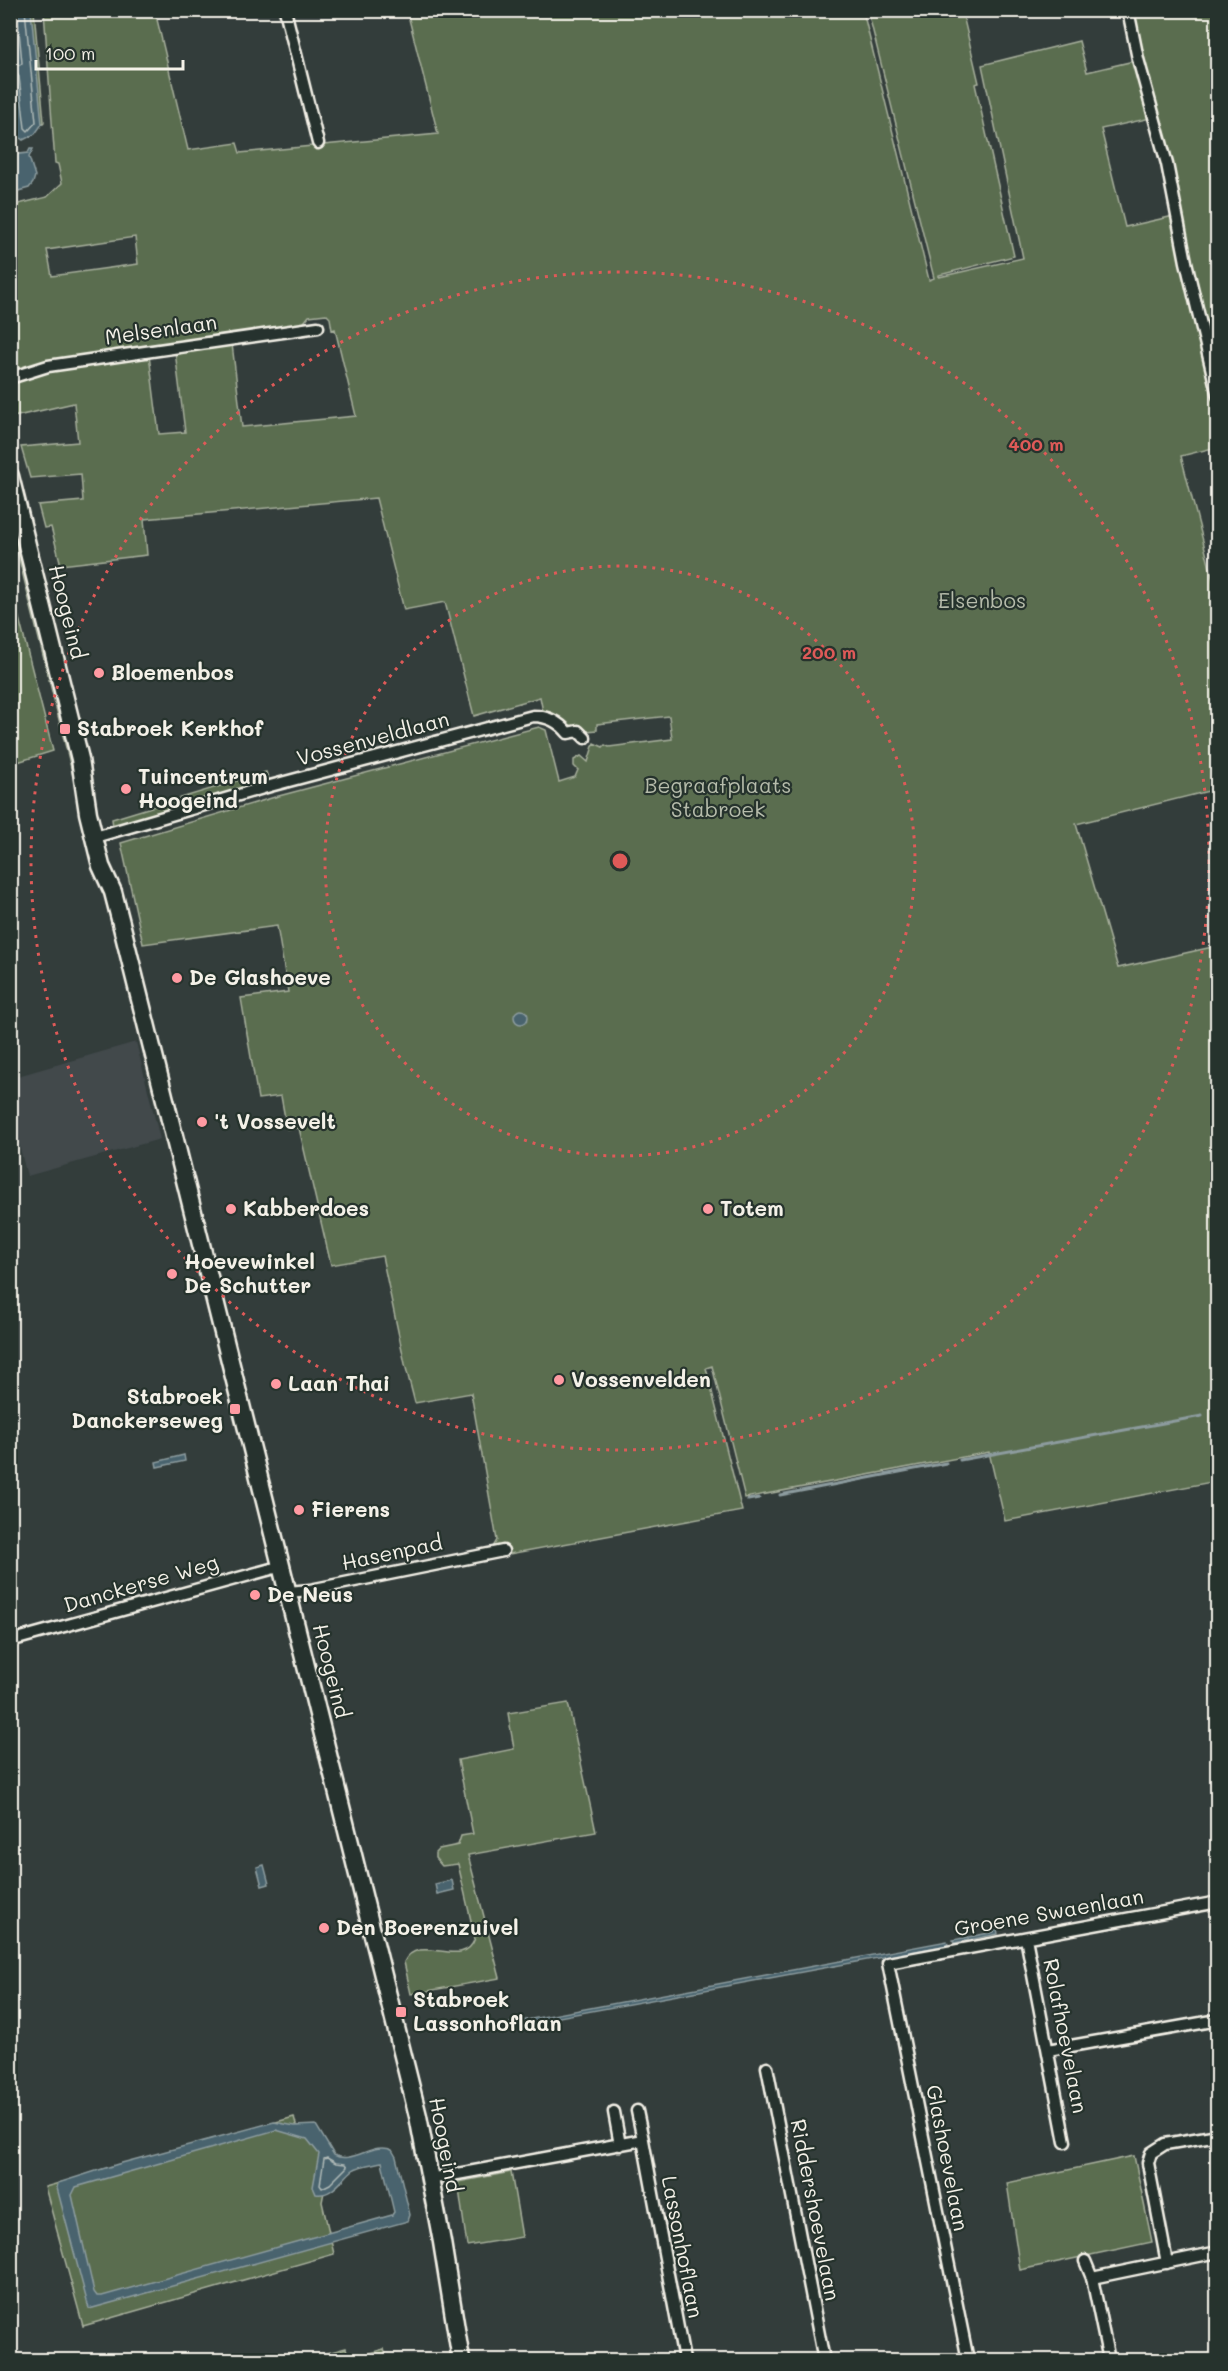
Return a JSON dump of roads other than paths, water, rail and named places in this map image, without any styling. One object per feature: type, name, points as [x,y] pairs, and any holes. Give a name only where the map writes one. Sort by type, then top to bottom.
[{"type":"main road","name":"Hoogeind","points":[[10,476],[81,759],[83,788],[100,836],[101,866],[113,892],[418,2116],[461,2361]]},
{"type":"street","points":[[285,10],[318,143]]},
{"type":"street","points":[[1128,10],[1138,59],[1167,164],[1186,262],[1218,396]]},
{"type":"street","name":"Melsenlaan","points":[[10,378],[48,366],[318,327]]},
{"type":"street","name":"Vossenveldlaan","points":[[100,836],[270,786],[533,716],[561,724],[568,734],[578,731],[585,738]]},
{"type":"street","name":"Hasenpad","points":[[288,1592],[310,1590],[503,1551]]},
{"type":"street","name":"Danckerse Weg","points":[[10,1641],[282,1566]]},
{"type":"street","name":"Groene Swaenlaan","points":[[888,1963],[1218,1902]]},
{"type":"street","name":"Rolafhoevelaan","points":[[1026,1938],[1065,2142]]},
{"type":"street","name":"Glashoevelaan","points":[[888,1963],[969,2361]]},
{"type":"street","points":[[1048,2050],[1218,2020]]},
{"type":"street","name":"Riddershoevelaan","points":[[767,2067],[824,2361]]},
{"type":"street","name":"Lassonhoflaan","points":[[637,2111],[684,2361]]},
{"type":"street","points":[[614,2112],[620,2145]]},
{"type":"street","points":[[1167,2263],[1148,2163],[1151,2153],[1165,2144],[1218,2135]]},
{"type":"street","points":[[430,2179],[643,2140]]},
{"type":"street","points":[[1092,2278],[1218,2252]]},
{"type":"street","points":[[1084,2261],[1092,2278],[1109,2361]]},
{"type":"water","points":[[10,11],[31,11],[42,124],[35,134],[23,140],[19,137]]},
{"type":"water","points":[[30,149],[33,149],[29,157],[35,176],[33,183],[29,188],[11,193],[11,155],[28,153]]},
{"type":"water","points":[[521,1010],[526,1012],[528,1017],[526,1022],[521,1024],[516,1022],[514,1017],[516,1012]]},
{"type":"water","points":[[184,1455],[185,1461],[157,1467],[156,1462]]},
{"type":"water","points":[[264,1865],[269,1884],[262,1886],[257,1867]]},
{"type":"water","points":[[452,1880],[454,1890],[437,1894],[435,1884]]},
{"type":"water","points":[[995,1929],[998,1934],[954,1943],[953,1940],[994,1932]]},
{"type":"water","points":[[947,1941],[948,1945],[511,2026],[510,2023]]},
{"type":"water","points":[[274,2122],[295,2126],[316,2125],[334,2155],[348,2157],[378,2148],[392,2150],[396,2157],[410,2215],[408,2221],[89,2309],[57,2188],[58,2183],[118,2164]],"holes":[[[276,2130],[307,2139],[319,2154],[313,2187],[316,2194],[332,2190],[356,2168],[382,2162],[394,2212],[392,2215],[102,2296],[97,2296],[94,2292],[72,2195],[76,2187]]]},
{"type":"waterway","points":[[1214,1414],[1218,1413]]},
{"type":"waterway","points":[[960,1460],[1202,1416]]},
{"type":"waterway","points":[[780,1495],[946,1463]]},
{"type":"waterway","points":[[748,1500],[759,1498]]},
{"type":"place","name":"Bloemenbos","points":[[99,673]]},
{"type":"place","name":"Stabroek Kerkhof","points":[[65,729]]},
{"type":"place","name":"Tuincentrum Hoogeind","points":[[126,789]]},
{"type":"place","name":"De Glashoeve","points":[[177,978]]},
{"type":"place","name":"'t Vossevelt","points":[[202,1122]]},
{"type":"place","name":"Kabberdoes","points":[[231,1209]]},
{"type":"place","name":"Totem","points":[[708,1209]]},
{"type":"place","name":"Hoevewinkel De Schutter","points":[[172,1274]]},
{"type":"place","name":"Vossenvelden","points":[[559,1380]]},
{"type":"place","name":"Laan Thai","points":[[276,1384]]},
{"type":"place","name":"Stabroek Danckerseweg","points":[[235,1409]]},
{"type":"place","name":"Fierens","points":[[299,1510]]},
{"type":"place","name":"De Neus","points":[[255,1595]]},
{"type":"place","name":"Den Boerenzuivel","points":[[324,1928]]},
{"type":"place","name":"Stabroek Lassonhoflaan","points":[[401,2012]]},
{"type":"park label","name":"Elsenbos","points":[[982,601]]},
{"type":"park label","name":"Begraafplaats Stabroek","points":[[718,798]]}]
